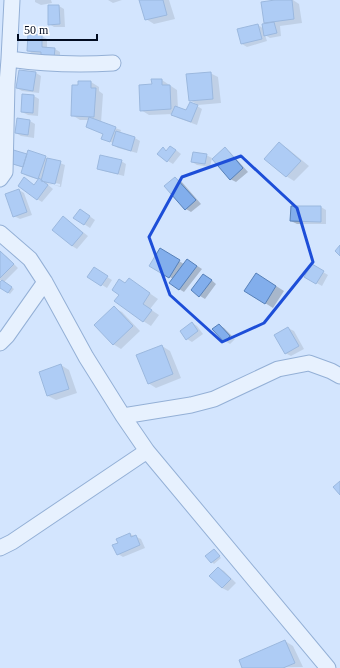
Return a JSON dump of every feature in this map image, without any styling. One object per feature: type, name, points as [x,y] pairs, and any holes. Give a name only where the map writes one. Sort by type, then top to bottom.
[{"type":"street","points":[[0,179],[5,172],[7,84],[12,0]]},
{"type":"street","points":[[9,59],[30,62],[70,64],[113,63]]},
{"type":"street","points":[[0,233],[30,259],[45,282],[86,357],[123,416],[147,450],[328,668]]},
{"type":"street","points":[[0,344],[45,282]]},
{"type":"street","points":[[123,416],[191,405],[214,399],[278,369],[310,363],[340,376]]},
{"type":"street","points":[[0,548],[12,542],[147,450]]},
{"type":"highlighted area","points":[[241,156],[297,208],[313,262],[264,323],[222,342],[170,295],[149,237],[182,177]]},
{"type":"building","points":[[139,0],[163,0],[167,15],[145,20]]},
{"type":"building","points":[[292,0],[294,19],[264,23],[261,2]]},
{"type":"building","points":[[48,5],[59,5],[60,24],[48,25]]},
{"type":"building","points":[[274,22],[277,33],[264,36],[262,24]]},
{"type":"building","points":[[258,24],[262,39],[241,44],[237,29]]},
{"type":"building","points":[[28,34],[42,35],[42,47],[55,48],[54,58],[41,57],[41,52],[27,51]]},
{"type":"building","points":[[19,70],[36,72],[33,91],[16,88]]},
{"type":"building","points":[[211,72],[213,99],[189,101],[186,74]]},
{"type":"building","points":[[151,79],[162,79],[162,85],[170,85],[171,109],[140,111],[139,85],[152,84]]},
{"type":"building","points":[[78,81],[91,81],[91,88],[96,88],[94,117],[71,116],[72,85],[78,85]]},
{"type":"building","points":[[22,94],[34,95],[33,113],[21,112]]},
{"type":"building","points":[[190,102],[198,105],[191,122],[171,115],[175,106],[186,110]]},
{"type":"building","points":[[89,117],[116,127],[110,142],[101,139],[103,134],[86,127]]},
{"type":"building","points":[[17,118],[30,120],[28,135],[15,133]]},
{"type":"building","points":[[116,131],[135,137],[131,151],[112,145]]},
{"type":"building","points":[[279,142],[301,161],[286,177],[264,159]]},
{"type":"building","points":[[170,146],[176,150],[167,162],[157,154],[163,147],[166,151]]},
{"type":"building","points":[[225,147],[243,168],[230,180],[212,159]]},
{"type":"building","points":[[10,149],[27,154],[23,167],[6,162]]},
{"type":"building","points":[[28,150],[46,156],[38,179],[21,173]]},
{"type":"building","points":[[193,152],[207,154],[205,164],[191,162]]},
{"type":"building","points":[[100,155],[122,160],[118,174],[97,169]]},
{"type":"building","points":[[47,158],[61,161],[55,184],[41,181]]},
{"type":"building","points":[[24,177],[34,185],[39,178],[48,185],[37,200],[18,186]]},
{"type":"building","points":[[175,177],[196,200],[185,210],[164,186]]},
{"type":"building","points":[[19,189],[27,212],[13,217],[5,194]]},
{"type":"building","points":[[291,206],[321,206],[321,222],[290,221]]},
{"type":"building","points":[[80,209],[90,216],[84,225],[73,218]]},
{"type":"building","points":[[63,216],[83,233],[72,246],[52,230]]},
{"type":"building","points":[[340,245],[340,256],[335,251]]},
{"type":"building","points":[[160,248],[180,260],[169,278],[149,266]]},
{"type":"building","points":[[0,251],[14,264],[0,278]]},
{"type":"building","points":[[187,259],[197,266],[179,290],[169,283]]},
{"type":"building","points":[[312,264],[324,271],[316,284],[304,277]]},
{"type":"building","points":[[94,267],[108,276],[101,286],[87,277]]},
{"type":"building","points":[[256,273],[276,286],[265,304],[244,291]]},
{"type":"building","points":[[203,274],[212,280],[199,297],[191,290]]},
{"type":"building","points":[[129,278],[150,293],[143,304],[152,310],[143,322],[114,301],[119,295],[112,290],[119,279],[125,283]]},
{"type":"building","points":[[2,280],[12,287],[8,293],[0,288],[0,282]]},
{"type":"building","points":[[114,306],[133,326],[113,345],[94,325]]},
{"type":"building","points":[[192,322],[198,331],[186,340],[180,331]]},
{"type":"building","points":[[219,324],[230,336],[224,342],[212,329]]},
{"type":"building","points":[[288,327],[299,346],[285,354],[274,335]]},
{"type":"building","points":[[162,345],[173,374],[148,384],[136,355]]},
{"type":"building","points":[[61,364],[69,389],[47,396],[39,372]]},
{"type":"building","points":[[340,481],[340,495],[333,487]]},
{"type":"building","points":[[130,533],[131,537],[136,535],[140,545],[117,555],[112,545],[118,543],[116,539]]},
{"type":"building","points":[[214,549],[220,556],[211,563],[205,556]]},
{"type":"building","points":[[218,567],[231,579],[222,588],[209,576]]},
{"type":"building","points":[[285,640],[295,663],[283,668],[242,668],[239,660]]}]
